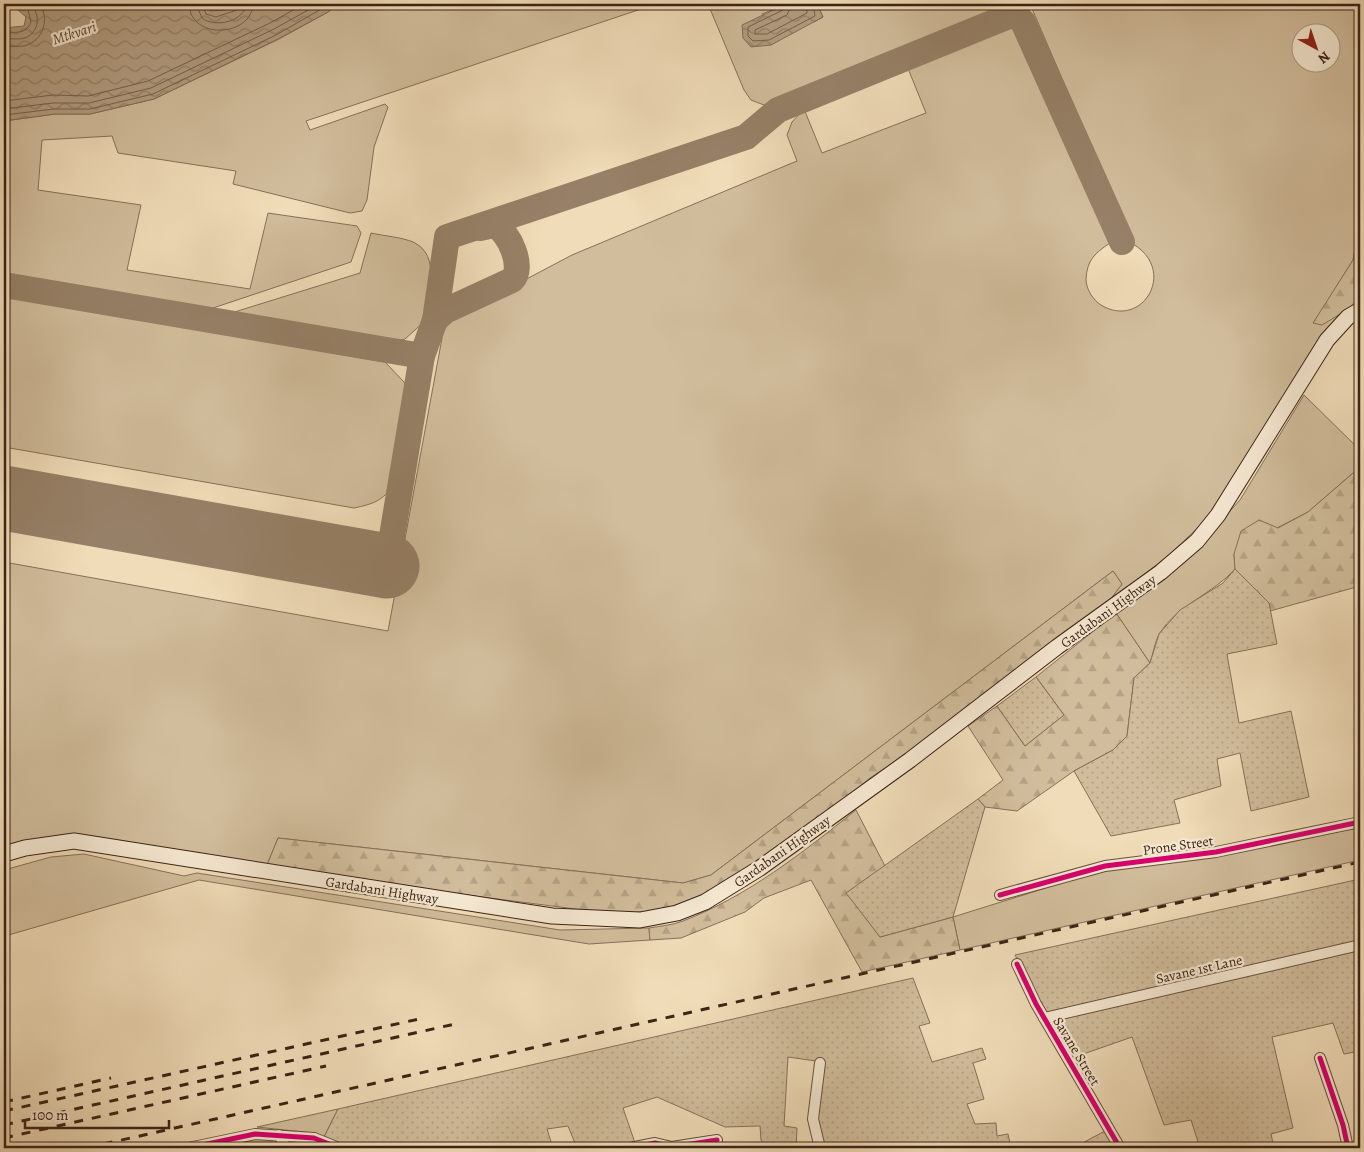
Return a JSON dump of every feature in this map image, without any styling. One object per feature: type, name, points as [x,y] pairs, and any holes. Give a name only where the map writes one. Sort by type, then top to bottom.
[{"type":"main road","name":"Gardabani Highway","points":[[4,854],[24,848],[74,841],[552,916],[640,920],[684,910],[705,902],[768,862],[910,760],[1057,647],[1161,572],[1197,541],[1218,515],[1326,340],[1348,317],[1360,310]]},
{"type":"street","name":"Prone Street","points":[[1000,895],[1105,866],[1216,852],[1360,822]]},
{"type":"street","name":"Savane 1st Lane","points":[[1044,1018],[1360,945]]},
{"type":"street","name":"Savane Street","points":[[1017,964],[1044,1018],[1120,1148]]},
{"type":"street","points":[[1320,1058],[1343,1125],[1348,1148]]},
{"type":"street","points":[[820,1063],[813,1119],[820,1148]]},
{"type":"street","points":[[188,1148],[255,1134],[314,1138],[338,1148]]},
{"type":"street","points":[[279,1135],[286,1148]]},
{"type":"street","points":[[298,1148],[314,1138]]},
{"type":"street","points":[[630,1148],[655,1143],[672,1148],[717,1140]]},
{"type":"green space","points":[[207,4],[240,4],[225,10],[210,11]]},
{"type":"green space","points":[[338,4],[656,4],[306,121],[310,130],[385,104],[388,107],[374,147],[367,200],[362,211],[350,213],[233,184],[236,171],[118,153],[112,136],[42,140],[38,190],[141,205],[127,270],[250,289],[268,213],[357,226],[361,233],[351,262],[204,311],[4,275],[4,121],[55,114],[90,114],[154,99],[279,39],[328,12]]},
{"type":"green space","points":[[708,4],[786,4],[762,14],[814,22],[823,17],[817,4],[1014,4],[764,105],[751,100],[744,90]]},
{"type":"green space","points":[[1030,4],[1360,4],[1360,226],[1353,260],[1314,323],[1344,312],[1205,521],[1169,555],[1106,605],[1122,584],[1113,571],[711,875],[683,883],[278,838],[267,865],[85,837],[4,851],[4,562],[388,631],[445,322],[572,255],[797,161],[787,135],[792,122],[804,109],[822,153],[926,113],[907,66],[1012,26],[1019,31],[1110,243],[1093,258],[1087,272],[1086,283],[1098,303],[1116,311],[1130,310],[1141,304],[1149,294],[1153,282],[1153,268],[1146,255],[1133,244]]},
{"type":"green space","points":[[1360,226],[1360,302],[1322,325],[1313,323],[1353,260]]},
{"type":"green space","points":[[371,233],[413,242],[422,248],[428,256],[431,277],[426,320],[405,339],[392,342],[228,314],[360,273]]},
{"type":"green space","points":[[4,296],[385,362],[404,382],[409,393],[394,484],[377,501],[354,508],[4,447]]},
{"type":"green space","points":[[1304,395],[1360,450],[1360,467],[1308,512],[1277,528],[1259,520],[1234,554],[1235,569],[1216,586],[1175,615],[1159,634],[1150,663],[1116,613],[1194,551],[1240,500]]},
{"type":"green space","points":[[1360,467],[1360,586],[1270,611],[1269,603],[1235,569],[1234,554],[1241,531],[1259,520],[1278,528],[1308,512]]},
{"type":"green space","points":[[1235,569],[1269,603],[1277,644],[1227,654],[1239,723],[1291,711],[1309,797],[1251,811],[1240,753],[1217,759],[1221,786],[1174,800],[1180,823],[1111,836],[1074,771],[1113,750],[1127,736],[1134,678],[1150,663],[1159,634],[1180,610],[1223,583]]},
{"type":"green space","points":[[1113,571],[1122,584],[1106,605],[937,733],[870,778],[828,813],[750,868],[701,897],[664,910],[615,914],[356,881],[267,865],[278,838],[683,883],[711,875]]},
{"type":"green space","points":[[1116,613],[1150,663],[1134,678],[1127,736],[1113,750],[1074,771],[1017,811],[985,807],[978,799],[1003,780],[968,726],[997,706],[1025,746],[1064,715],[1036,677]]},
{"type":"green space","points":[[1036,677],[1064,715],[1025,746],[997,706]]},
{"type":"green space","points":[[978,799],[985,807],[953,917],[880,937],[846,893]]},
{"type":"green space","points":[[856,810],[885,866],[847,893],[880,937],[953,917],[960,950],[862,972],[811,880],[764,898],[745,912],[681,938],[650,940],[649,928],[683,921],[730,899],[774,872]]},
{"type":"green space","points":[[1360,828],[1360,860],[960,950],[953,917],[1110,868],[1192,857]]},
{"type":"green space","points":[[84,854],[184,876],[197,873],[560,930],[649,928],[650,940],[589,944],[199,880],[5,936],[4,870],[51,857]]},
{"type":"green space","points":[[1360,879],[1360,942],[1045,1016],[1015,955]]},
{"type":"green space","points":[[1360,948],[1360,1051],[1344,1054],[1333,1023],[1272,1037],[1293,1128],[1271,1134],[1274,1148],[1200,1148],[1191,1120],[1164,1125],[1132,1037],[1072,1058],[1048,1021]]},
{"type":"green space","points":[[913,978],[930,1023],[919,1026],[932,1062],[982,1048],[986,1059],[973,1063],[984,1099],[967,1104],[975,1124],[996,1123],[997,1136],[1008,1134],[1011,1148],[822,1148],[816,1120],[823,1062],[788,1057],[784,1126],[797,1128],[796,1148],[765,1148],[761,1140],[760,1126],[725,1127],[657,1097],[623,1108],[635,1143],[608,1148],[577,1148],[568,1126],[547,1129],[553,1148],[404,1148],[396,1143],[390,1148],[346,1148],[324,1137],[338,1109]]},
{"type":"green space","points":[[338,1109],[324,1137],[313,1133],[257,1127]]},
{"type":"green space","points":[[1105,1131],[1115,1148],[1073,1148]]},
{"type":"green space","points":[[257,1137],[269,1139],[280,1148],[205,1148]]},
{"type":"water","name":"Mtkvari","points":[[4,4],[207,4],[210,11],[225,10],[240,4],[338,4],[328,12],[278,39],[154,99],[90,114],[55,114],[4,121],[4,28],[24,26],[26,17],[17,9],[4,7]]},
{"type":"water","points":[[786,4],[817,4],[823,17],[771,45],[751,47],[743,38],[742,25]]},
{"type":"taxiway","points":[[387,566],[422,356],[435,320],[447,237],[746,137],[778,110],[1009,16],[1017,16],[1023,22],[1122,242]]},
{"type":"taxiway","points":[[435,320],[445,311],[512,280],[516,274],[517,267],[514,250],[505,234],[494,225],[480,228]]},
{"type":"taxiway","points":[[4,285],[422,356]]},
{"type":"runway","points":[[4,498],[387,566]]},
{"type":"railway","points":[[86,1148],[1360,862]]},
{"type":"railway","points":[[4,1111],[419,1019]]},
{"type":"railway","points":[[4,1125],[455,1024]]},
{"type":"railway","points":[[4,1138],[326,1066]]},
{"type":"railway","points":[[4,1102],[111,1078]]},
{"type":"cycle path","points":[[1000,895],[1105,866],[1216,852],[1360,822]]},
{"type":"cycle path","points":[[1017,964],[1036,1004],[1120,1148]]},
{"type":"cycle path","points":[[1320,1058],[1343,1125],[1348,1148]]},
{"type":"cycle path","points":[[188,1148],[255,1134],[314,1138],[339,1148]]},
{"type":"cycle path","points":[[630,1148],[655,1143],[672,1147],[717,1140]]}]
